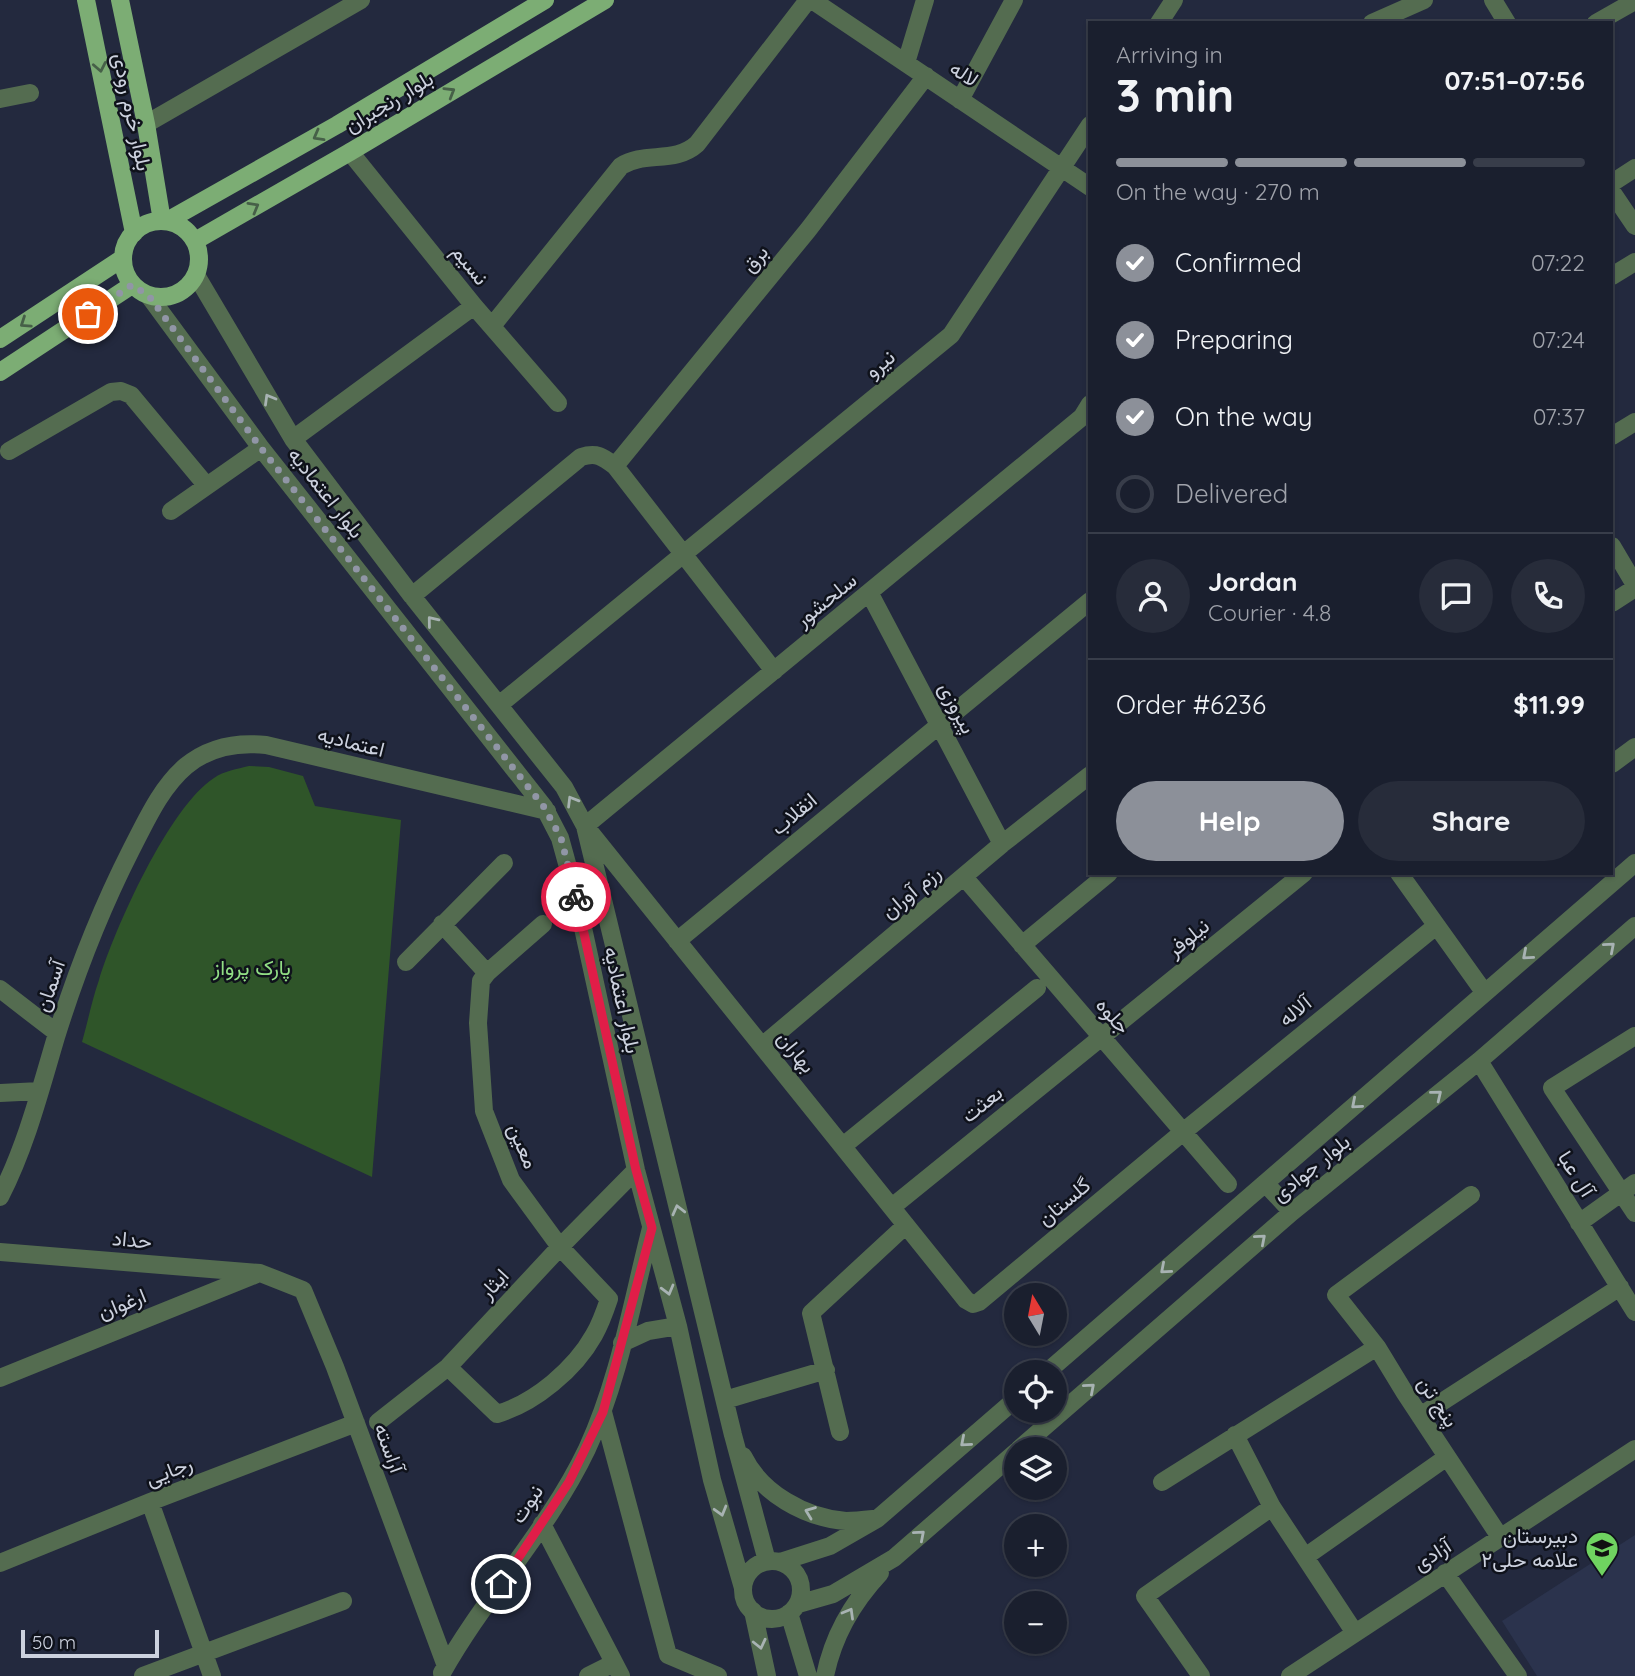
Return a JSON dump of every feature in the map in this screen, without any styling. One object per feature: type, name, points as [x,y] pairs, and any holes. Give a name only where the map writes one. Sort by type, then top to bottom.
[{"type":"main road","name":"بلوار خرم رودی","points":[[86,0],[134,233]]},
{"type":"main road","name":"بلوار خرم رودی","points":[[120,0],[165,221]]},
{"type":"main road","name":"بلوار رنجبران","points":[[165,221],[337,125],[545,0]]},
{"type":"main road","name":"بلوار رنجبران","points":[[195,241],[605,0]]},
{"type":"main road","points":[[165,221],[184,228],[195,241],[200,258],[196,275],[190,284],[175,295],[149,296],[132,285],[125,272],[125,247],[134,233],[147,224],[165,221]]},
{"type":"main road","points":[[0,340],[123,258]]},
{"type":"main road","points":[[0,372],[132,285]]},
{"type":"street","points":[[146,124],[361,0]]},
{"type":"street","points":[[492,327],[621,166],[634,160],[682,153],[697,144],[810,0]]},
{"type":"street","name":"لاله","points":[[810,0],[1088,186]]},
{"type":"street","points":[[906,63],[925,0]]},
{"type":"street","points":[[960,100],[1014,0]]},
{"type":"street","points":[[1159,21],[1174,0]]},
{"type":"street","points":[[1377,21],[1424,0]]},
{"type":"street","points":[[1493,0],[1506,21]]},
{"type":"street","points":[[1600,21],[1635,1]]},
{"type":"street","name":"برق","points":[[615,467],[815,220],[926,76]]},
{"type":"street","points":[[0,99],[30,93]]},
{"type":"street","name":"نیرو","points":[[499,705],[951,335],[1088,128]]},
{"type":"street","name":"نسیم","points":[[350,152],[474,306],[558,403]]},
{"type":"street","points":[[1613,182],[1635,168]]},
{"type":"street","points":[[1613,193],[1635,226]]},
{"type":"street","points":[[1613,275],[1635,262]]},
{"type":"street","name":"بلوار اعتمادیه","points":[[196,275],[293,439],[412,596],[564,787],[584,826],[733,1435],[774,1562]]},
{"type":"street","name":"بلوار اعتمادیه","points":[[149,296],[261,448],[547,811],[561,838],[636,1170],[678,1326],[712,1480],[743,1588]]},
{"type":"street","points":[[293,439],[474,306]]},
{"type":"street","points":[[9,451],[111,393],[121,391],[131,395],[206,485]]},
{"type":"street","name":"سلحشور","points":[[584,826],[1088,416]]},
{"type":"street","points":[[1613,435],[1635,422]]},
{"type":"street","points":[[171,511],[261,448]]},
{"type":"street","points":[[412,596],[581,457],[600,455],[615,467],[774,671]]},
{"type":"street","points":[[1613,548],[1635,586],[1613,602]]},
{"type":"street","name":"پیروزی","points":[[870,594],[1002,844]]},
{"type":"street","name":"انقلاب","points":[[677,941],[1088,603]]},
{"type":"street","name":"اعتمادیه","points":[[160,797],[179,773],[203,755],[229,746],[256,744],[547,811]]},
{"type":"street","points":[[1613,763],[1635,747]]},
{"type":"street","name":"رزم آوران","points":[[762,1046],[1002,844],[1088,777]]},
{"type":"street","name":"آسمان","points":[[0,1197],[23,1145],[57,1033],[104,906],[138,835],[160,797]]},
{"type":"street","name":"بهاران","points":[[584,826],[966,1300],[973,1304]]},
{"type":"street","points":[[406,962],[504,863]]},
{"type":"street","name":"بلوار جوادی","points":[[1060,1360],[1635,863]]},
{"type":"street","points":[[1022,945],[1107,875]]},
{"type":"street","name":"نیلوفر","points":[[1102,1037],[1302,875]]},
{"type":"street","points":[[1400,875],[1484,992]]},
{"type":"street","name":"جلوه","points":[[964,877],[1228,1184]]},
{"type":"street","points":[[442,925],[487,973],[543,924]]},
{"type":"street","name":"آلاله","points":[[1183,1132],[1436,926]]},
{"type":"street","name":"بلوار جوادی","points":[[1033,1437],[1292,1212],[1479,1061],[1635,926]]},
{"type":"street","name":"معین","points":[[487,973],[481,981],[478,1023],[484,1111],[511,1180],[560,1247],[628,1318]]},
{"type":"street","points":[[843,1146],[1037,988]]},
{"type":"street","points":[[0,989],[57,1033]]},
{"type":"street","points":[[1635,1035],[1552,1088],[1628,1188],[1635,1213]]},
{"type":"street","name":"بعثت","points":[[892,1207],[1102,1037]]},
{"type":"street","name":"آل عبا","points":[[1479,1061],[1635,1312]]},
{"type":"street","points":[[0,1093],[40,1090]]},
{"type":"street","name":"گلستان","points":[[973,1304],[1000,1285],[1183,1132]]},
{"type":"street","name":"ایثار","points":[[378,1422],[448,1367],[636,1170]]},
{"type":"street","points":[[1265,1183],[1292,1212]]},
{"type":"street","points":[[1579,1223],[1628,1188]]},
{"type":"street","name":"پنج تن","points":[[1471,1195],[1336,1294],[1377,1347],[1500,1537]]},
{"type":"street","points":[[840,1432],[811,1313],[906,1225]]},
{"type":"street","name":"نبوت","points":[[443,1671],[569,1482],[603,1412],[652,1228]]},
{"type":"street","name":"حداد","points":[[0,1252],[260,1273]]},
{"type":"street","name":"ارغوان","points":[[0,1378],[260,1273]]},
{"type":"street","name":"آراسته","points":[[260,1273],[303,1290],[317,1320],[443,1671]]},
{"type":"street","points":[[1420,1416],[1620,1287]]},
{"type":"street","points":[[448,1367],[497,1414],[511,1410],[536,1396],[568,1368],[594,1335],[609,1298]]},
{"type":"street","points":[[622,1343],[648,1331],[678,1326]]},
{"type":"street","points":[[1162,1482],[1377,1347]]},
{"type":"street","points":[[725,1400],[826,1370]]},
{"type":"street","points":[[774,1562],[791,1568],[799,1578],[801,1591],[793,1608],[777,1618],[764,1618],[753,1611],[746,1601],[743,1588],[747,1576],[755,1566],[830,1546],[877,1519],[1004,1409]]},
{"type":"street","points":[[603,1412],[668,1655],[718,1676]]},
{"type":"street","name":"رجایی","points":[[0,1563],[356,1423]]},
{"type":"street","points":[[733,1435],[746,1462],[765,1485],[789,1504],[817,1516],[846,1521],[877,1519]]},
{"type":"street","points":[[1235,1435],[1272,1507],[1355,1633]]},
{"type":"street","name":"آزادی","points":[[1290,1676],[1635,1449]]},
{"type":"street","points":[[1305,1557],[1447,1457]]},
{"type":"street","name":"بلوار جوادی","points":[[793,1608],[833,1594],[894,1558],[1004,1462]]},
{"type":"street","points":[[150,1502],[212,1676]]},
{"type":"street","points":[[1198,1675],[1145,1596],[1272,1507]]},
{"type":"street","points":[[542,1524],[618,1670],[588,1676]]},
{"type":"street","points":[[825,1676],[840,1629],[855,1603],[894,1558]]},
{"type":"street","points":[[1445,1573],[1518,1676]]},
{"type":"street","points":[[143,1676],[343,1601]]},
{"type":"street","points":[[793,1608],[808,1676]]},
{"type":"street","points":[[753,1611],[767,1676]]},
{"type":"shaded area","name":"دبیرستان علامه حلی۲","points":[[1635,1535],[1635,1676],[1537,1676],[1502,1621]]},
{"type":"green space","name":"پارک پرواز","points":[[249,766],[269,767],[303,776],[315,806],[401,820],[372,1177],[82,1042],[117,931],[162,841],[179,814],[214,778]]},
{"type":"way so far","points":[[88,314],[132,285],[149,296],[261,448],[544,807],[561,838],[576,897]]},
{"type":"place","name":"دبیرستان علامه حلی۲","points":[[1602,1578]]},
{"type":"route","points":[[501,1584],[569,1482],[603,1412],[652,1228],[636,1170],[576,897]]}]
